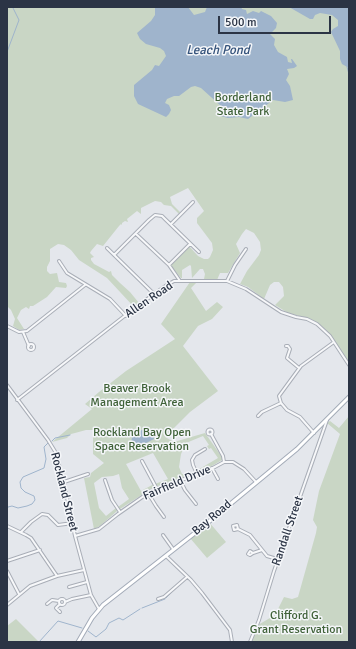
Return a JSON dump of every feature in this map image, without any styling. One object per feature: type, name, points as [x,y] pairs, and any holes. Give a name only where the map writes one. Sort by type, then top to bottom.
[{"type":"main road","name":"Bay Road","points":[[78,642],[99,609],[297,449],[349,397]]},
{"type":"street","points":[[171,224],[193,202]]},
{"type":"street","points":[[114,255],[149,220],[156,215],[162,216],[199,252]]},
{"type":"street","points":[[136,234],[169,265],[180,281]]},
{"type":"street","points":[[169,265],[190,244]]},
{"type":"street","points":[[107,248],[154,294]]},
{"type":"street","points":[[227,282],[235,265],[246,248]]},
{"type":"street","points":[[59,261],[67,273],[110,299],[126,316]]},
{"type":"street","name":"Allen Road","points":[[17,400],[154,294],[170,283],[180,281],[227,282],[246,289],[281,312],[312,321],[334,342],[349,365]]},
{"type":"street","points":[[7,326],[19,332],[30,329],[85,285]]},
{"type":"street","points":[[23,332],[29,346]]},
{"type":"street","points":[[314,433],[300,417],[287,410],[279,398],[280,394],[299,368],[317,353],[334,342]]},
{"type":"street","points":[[286,346],[290,349],[287,358],[299,368]]},
{"type":"street","name":"Rockland Street","points":[[7,385],[54,449],[64,482],[75,536],[90,595],[99,609]]},
{"type":"street","points":[[258,416],[262,412],[281,403]]},
{"type":"street","name":"Randall Street","points":[[250,642],[327,420]]},
{"type":"street","points":[[211,434],[224,456],[224,462]]},
{"type":"street","points":[[198,476],[192,460],[195,455],[205,449]]},
{"type":"street","points":[[142,461],[157,488]]},
{"type":"street","name":"Fairfield Drive","points":[[75,536],[99,529],[120,512],[157,488],[180,480],[198,476],[224,462],[232,462],[244,469],[256,482]]},
{"type":"street","points":[[212,468],[218,479]]},
{"type":"street","points":[[64,482],[88,474]]},
{"type":"street","points":[[105,480],[112,500],[120,512]]},
{"type":"street","points":[[180,480],[185,490],[196,504]]},
{"type":"street","points":[[148,493],[164,517]]},
{"type":"street","points":[[21,532],[42,514],[48,515],[58,525],[73,523]]},
{"type":"street","points":[[7,526],[30,538],[40,550],[57,576]]},
{"type":"street","points":[[238,529],[250,535],[267,556],[278,559]]},
{"type":"street","points":[[163,535],[173,549]]},
{"type":"street","points":[[7,561],[40,550]]},
{"type":"street","points":[[253,553],[262,550]]},
{"type":"street","points":[[165,555],[199,589],[229,629],[232,642]]},
{"type":"street","points":[[7,605],[30,586],[57,576],[84,570]]},
{"type":"street","points":[[7,571],[19,594]]},
{"type":"street","points":[[158,599],[164,597],[187,577]]},
{"type":"street","points":[[69,587],[87,582]]},
{"type":"street","points":[[60,612],[56,608],[60,604],[72,599],[90,595]]},
{"type":"street","points":[[48,604],[52,600],[59,602],[62,600],[65,602]]},
{"type":"green space","name":"Borderland State Park","points":[[7,7],[349,7],[349,363],[328,332],[319,324],[311,319],[288,313],[275,305],[284,296],[283,287],[279,282],[274,282],[270,285],[264,299],[248,287],[240,284],[261,250],[260,242],[254,233],[246,229],[242,234],[236,244],[240,253],[228,273],[220,273],[217,280],[204,279],[205,274],[203,269],[200,269],[192,278],[190,265],[182,270],[181,278],[171,264],[189,246],[198,256],[204,259],[208,259],[210,257],[213,250],[212,243],[197,223],[197,218],[204,211],[188,188],[170,197],[172,204],[180,212],[179,214],[171,206],[155,201],[141,208],[141,214],[137,211],[127,219],[128,222],[125,221],[122,223],[122,225],[121,224],[119,226],[103,246],[97,244],[90,253],[94,257],[91,258],[91,260],[94,264],[109,272],[111,271],[112,275],[139,303],[134,307],[107,278],[79,260],[71,250],[64,245],[58,244],[50,249],[50,261],[47,271],[50,274],[57,273],[59,282],[66,283],[66,288],[56,287],[47,297],[33,306],[30,306],[29,309],[26,307],[21,310],[17,318],[24,329],[19,330],[13,326],[15,319],[11,310],[7,306]]},
{"type":"green space","points":[[190,282],[197,282],[191,288],[206,311],[217,302],[223,307],[212,319],[198,326],[183,346],[218,391],[190,412],[165,437],[174,442],[205,433],[222,457],[222,460],[200,473],[196,471],[218,458],[211,448],[209,449],[207,446],[209,445],[203,436],[186,443],[181,454],[179,467],[182,474],[195,472],[194,475],[158,486],[155,484],[168,479],[153,453],[126,464],[141,491],[154,484],[154,487],[120,509],[118,507],[129,499],[122,488],[119,474],[102,477],[94,483],[99,508],[106,516],[116,508],[117,511],[100,526],[94,529],[84,478],[90,477],[91,473],[104,463],[93,454],[93,430],[86,430],[71,434],[67,438],[52,442],[92,409],[85,404],[99,392],[126,371],[175,339],[161,324]]},
{"type":"green space","name":"Clifford G. Grant Reservation","points":[[349,416],[349,642],[252,642],[258,625],[275,615],[284,597],[292,599],[298,597],[316,533],[317,527],[313,520],[319,491],[340,434],[327,423],[330,421],[339,428]]},
{"type":"green space","points":[[209,522],[226,542],[207,558],[190,538]]},
{"type":"green space","points":[[16,619],[39,642],[7,642],[7,626]]},
{"type":"water","name":"Leach Pond","points":[[155,7],[188,7],[194,15],[205,12],[207,7],[241,7],[242,9],[246,10],[247,14],[253,11],[259,13],[261,11],[271,16],[277,23],[276,28],[270,34],[275,39],[274,45],[278,52],[287,57],[288,62],[292,63],[292,59],[297,66],[287,69],[289,74],[286,80],[290,86],[293,100],[285,102],[273,100],[248,119],[239,117],[228,118],[221,116],[221,106],[201,88],[195,86],[191,87],[179,96],[174,96],[167,99],[165,103],[169,105],[171,110],[166,117],[138,104],[134,96],[134,85],[152,70],[155,65],[159,66],[166,56],[164,51],[160,48],[146,44],[140,39],[137,33],[151,21],[155,15]]},
{"type":"water","points":[[289,7],[349,7],[349,68],[342,64],[340,59],[340,51],[331,32],[338,26],[338,20],[332,15],[320,13],[315,15],[313,19],[310,19]]},
{"type":"water","points":[[146,428],[153,431],[154,439],[132,450],[132,437],[136,433]]},
{"type":"waterway","points":[[7,52],[19,20],[13,8],[14,7]]},
{"type":"waterway","points":[[347,67],[349,74]]},
{"type":"waterway","points":[[52,441],[55,438],[70,435]]},
{"type":"waterway","points":[[7,509],[8,507],[12,506],[18,508],[27,506],[32,504],[35,500],[34,496],[25,492],[21,488],[20,482],[23,477],[44,468],[46,459],[44,447],[48,443]]},
{"type":"waterway","points":[[166,598],[181,583]]},
{"type":"waterway","points":[[142,608],[165,599]]},
{"type":"waterway","points":[[88,631],[96,637],[106,629],[109,623],[119,618],[123,620],[140,609]]},
{"type":"waterway","points":[[39,642],[58,621],[82,628]]},
{"type":"park label","name":"Beaver Brook Management Area","points":[[137,396]]},
{"type":"park label","name":"Rockland Bay Open Space Reservation","points":[[142,440]]}]
